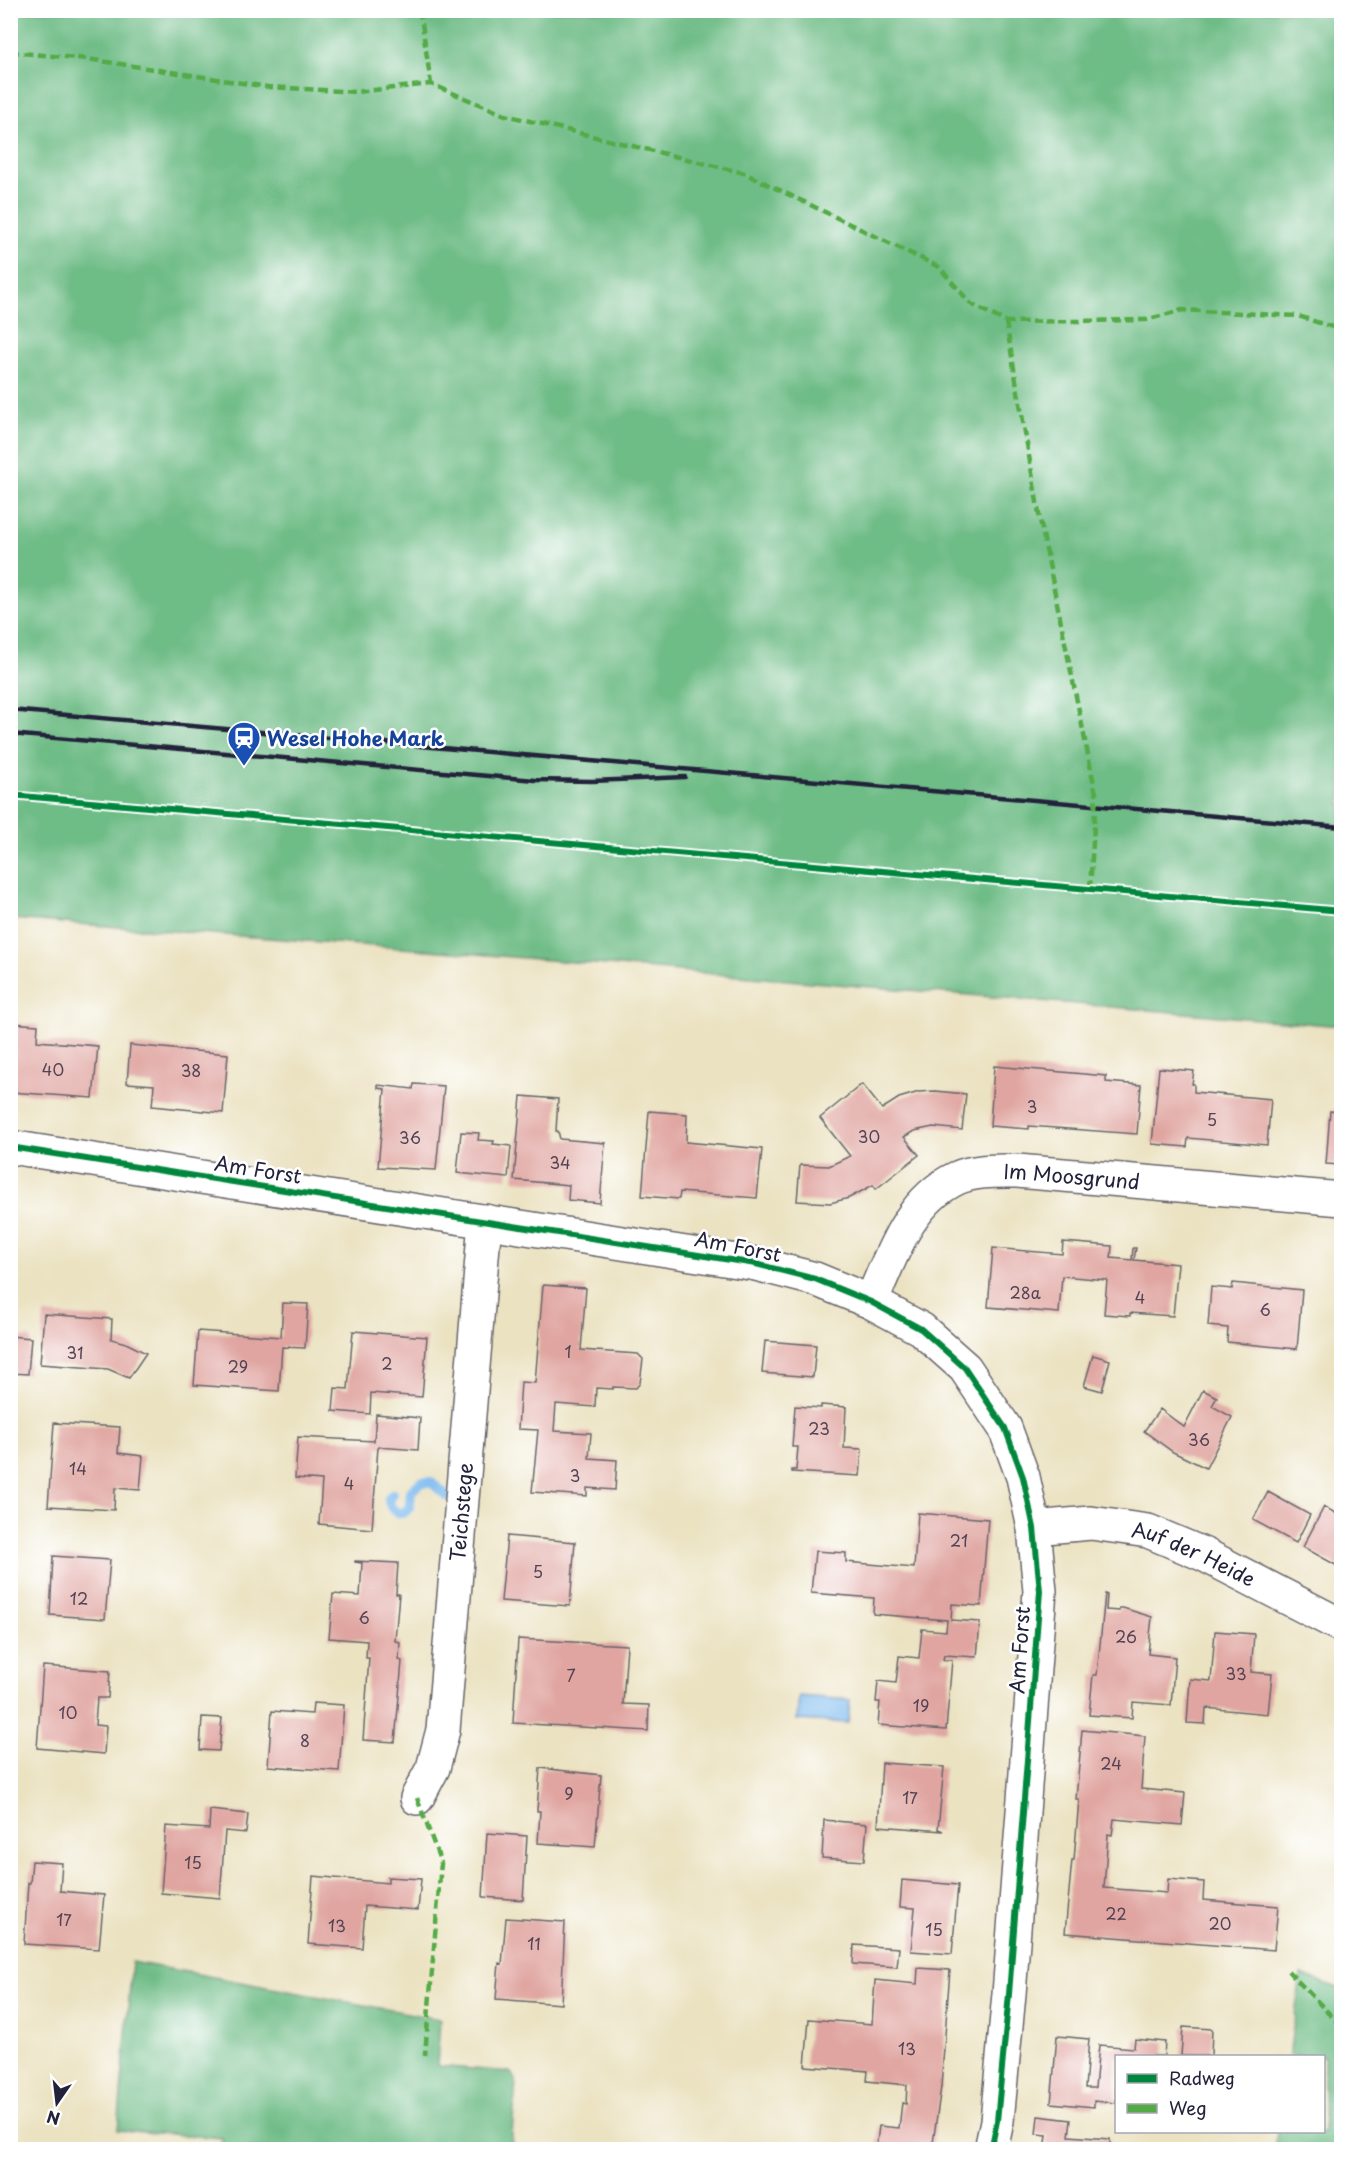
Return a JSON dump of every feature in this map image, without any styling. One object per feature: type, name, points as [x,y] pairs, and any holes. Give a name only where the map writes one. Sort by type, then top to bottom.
[{"type":"street","name":"Am Forst","points":[[10,1147],[756,1264],[815,1280],[871,1302],[921,1329],[965,1368],[1005,1428],[1023,1477],[1034,1528],[1040,1591],[998,2121],[991,2150]]},
{"type":"street","name":"Im Moosgrund","points":[[871,1302],[908,1223],[919,1208],[937,1191],[958,1177],[985,1172],[1017,1171],[1341,1199]]},
{"type":"street","name":"Teichstege","points":[[417,1798],[433,1768],[443,1730],[485,1221]]},
{"type":"street","name":"Auf der Heide","points":[[1034,1528],[1091,1523],[1148,1531],[1205,1555],[1341,1626]]},
{"type":"green space","points":[[10,11],[1341,11],[1341,1026],[428,950],[11,919]]},
{"type":"green space","points":[[132,1962],[440,2019],[437,2066],[510,2072],[516,2080],[511,2149],[222,2149],[222,2138],[118,2130]]},
{"type":"green space","points":[[1301,1975],[1341,1989],[1341,2149],[1275,2149],[1277,2133],[1325,2133],[1325,2055],[1289,2055]]},
{"type":"water","points":[[799,1696],[850,1700],[848,1723],[797,1720]]},
{"type":"building","points":[[10,1023],[38,1025],[37,1041],[98,1046],[93,1098],[10,1092]]},
{"type":"building","points":[[130,1045],[228,1054],[223,1113],[152,1106],[154,1085],[127,1083]]},
{"type":"building","points":[[994,1066],[1106,1076],[1106,1082],[1141,1085],[1137,1134],[1029,1126],[1029,1129],[990,1126]]},
{"type":"building","points":[[1159,1068],[1194,1071],[1192,1084],[1194,1084],[1194,1092],[1271,1099],[1267,1145],[1188,1138],[1187,1147],[1152,1144]]},
{"type":"building","points":[[414,1084],[444,1086],[436,1170],[378,1167],[385,1089],[378,1088],[378,1085],[413,1089]]},
{"type":"building","points":[[862,1084],[882,1109],[899,1098],[919,1092],[966,1094],[962,1130],[933,1127],[914,1131],[904,1137],[919,1155],[876,1189],[873,1185],[849,1198],[830,1203],[797,1201],[800,1165],[829,1166],[850,1156],[820,1118]]},
{"type":"building","points":[[521,1096],[558,1099],[556,1131],[560,1139],[605,1143],[600,1203],[568,1200],[569,1185],[514,1180]]},
{"type":"building","points":[[649,1111],[687,1114],[686,1142],[762,1149],[757,1198],[680,1192],[679,1199],[642,1196]]},
{"type":"building","points":[[1330,1111],[1341,1112],[1341,1165],[1326,1164]]},
{"type":"building","points":[[461,1132],[479,1133],[478,1140],[494,1141],[493,1144],[511,1146],[508,1178],[457,1173]]},
{"type":"building","points":[[1063,1242],[1112,1246],[1111,1258],[1132,1260],[1133,1248],[1136,1248],[1134,1260],[1178,1264],[1173,1316],[1104,1314],[1107,1280],[1062,1276],[1059,1313],[988,1307],[993,1248],[1062,1254]]},
{"type":"building","points":[[1233,1283],[1302,1290],[1297,1349],[1227,1342],[1228,1328],[1208,1326],[1211,1287],[1232,1289]]},
{"type":"building","points":[[543,1285],[586,1288],[581,1350],[638,1354],[643,1359],[640,1383],[636,1388],[596,1388],[595,1407],[556,1404],[554,1431],[591,1433],[589,1458],[617,1460],[615,1490],[587,1488],[587,1496],[532,1492],[538,1430],[518,1429],[521,1382],[535,1383]]},
{"type":"building","points":[[283,1303],[308,1304],[305,1348],[282,1347],[279,1391],[194,1385],[198,1331],[281,1337]]},
{"type":"building","points":[[44,1314],[112,1319],[111,1339],[126,1343],[146,1353],[129,1378],[108,1369],[40,1364]]},
{"type":"building","points":[[353,1331],[427,1337],[422,1397],[371,1393],[370,1414],[333,1411],[335,1388],[348,1389]]},
{"type":"building","points":[[10,1336],[31,1338],[28,1374],[10,1373]]},
{"type":"building","points":[[765,1341],[816,1345],[813,1377],[762,1373]]},
{"type":"building","points":[[1093,1355],[1110,1360],[1102,1391],[1084,1386]]},
{"type":"building","points":[[1203,1390],[1217,1397],[1212,1406],[1232,1417],[1206,1468],[1173,1452],[1144,1431],[1160,1409],[1184,1427]]},
{"type":"building","points":[[821,1405],[846,1407],[844,1448],[862,1449],[860,1476],[792,1472],[796,1470],[798,1447],[792,1447],[795,1406],[821,1408]]},
{"type":"building","points":[[376,1414],[420,1418],[418,1450],[378,1447],[372,1529],[319,1524],[322,1480],[295,1478],[298,1437],[374,1441]]},
{"type":"building","points":[[54,1423],[120,1427],[118,1453],[143,1456],[140,1490],[115,1488],[114,1510],[48,1506]]},
{"type":"building","points":[[1268,1492],[1310,1515],[1296,1543],[1253,1520]]},
{"type":"building","points":[[1324,1507],[1341,1516],[1341,1568],[1303,1547]]},
{"type":"building","points":[[918,1513],[988,1519],[981,1606],[952,1604],[951,1620],[980,1622],[977,1657],[944,1655],[943,1660],[952,1660],[946,1730],[878,1725],[880,1702],[876,1702],[878,1681],[896,1683],[899,1656],[919,1658],[922,1629],[946,1631],[947,1620],[873,1614],[874,1598],[811,1593],[815,1551],[846,1553],[846,1562],[914,1568]]},
{"type":"building","points":[[507,1536],[575,1542],[570,1606],[501,1601]]},
{"type":"building","points":[[53,1556],[110,1560],[105,1619],[50,1615]]},
{"type":"building","points":[[355,1561],[398,1563],[396,1594],[399,1594],[395,1641],[400,1642],[399,1660],[402,1661],[395,1742],[363,1740],[369,1658],[366,1658],[367,1641],[329,1638],[333,1594],[360,1596],[362,1563]]},
{"type":"building","points":[[1105,1594],[1107,1595],[1106,1610],[1119,1611],[1119,1608],[1123,1608],[1152,1617],[1148,1654],[1175,1657],[1171,1705],[1133,1702],[1132,1718],[1089,1715],[1093,1675],[1097,1675]]},
{"type":"building","points":[[1215,1631],[1254,1634],[1251,1672],[1272,1674],[1268,1714],[1206,1708],[1205,1724],[1187,1723],[1190,1679],[1211,1681]]},
{"type":"building","points":[[518,1639],[627,1645],[623,1704],[649,1705],[648,1731],[513,1723]]},
{"type":"building","points":[[43,1666],[110,1671],[108,1698],[97,1698],[95,1725],[106,1726],[104,1754],[37,1748]]},
{"type":"building","points":[[313,1703],[344,1705],[339,1771],[268,1766],[272,1711],[312,1714]]},
{"type":"building","points":[[202,1717],[222,1718],[219,1751],[200,1750]]},
{"type":"building","points":[[1082,1730],[1145,1736],[1141,1789],[1185,1793],[1182,1825],[1114,1819],[1112,1835],[1108,1834],[1104,1888],[1167,1893],[1168,1879],[1204,1882],[1203,1900],[1278,1906],[1274,1950],[1065,1933],[1072,1860],[1074,1860]]},
{"type":"building","points":[[882,1763],[944,1767],[938,1829],[943,1831],[878,1826]]},
{"type":"building","points":[[540,1768],[601,1775],[595,1847],[538,1843],[540,1811],[537,1811]]},
{"type":"building","points":[[210,1810],[248,1814],[246,1833],[225,1831],[220,1898],[161,1893],[166,1826],[209,1829]]},
{"type":"building","points":[[824,1820],[867,1824],[864,1861],[822,1858]]},
{"type":"building","points":[[487,1833],[527,1836],[523,1900],[483,1897]]},
{"type":"building","points":[[32,1861],[62,1863],[60,1891],[104,1895],[99,1949],[24,1944],[28,1883],[30,1883]]},
{"type":"building","points":[[313,1876],[388,1883],[388,1877],[421,1879],[418,1910],[365,1906],[362,1948],[308,1944]]},
{"type":"building","points":[[902,1880],[958,1885],[952,1954],[911,1951],[915,1908],[900,1907]]},
{"type":"building","points":[[506,1918],[565,1922],[561,2004],[496,1999]]},
{"type":"building","points":[[854,1945],[899,1948],[897,1967],[853,1964]]},
{"type":"building","points":[[918,1968],[950,1970],[941,2087],[932,2150],[876,2150],[879,2126],[899,2128],[902,2103],[906,2104],[907,2085],[867,2081],[868,2071],[805,2066],[809,2019],[872,2024],[875,1980],[917,1984]]},
{"type":"building","points":[[1183,2027],[1212,2029],[1211,2055],[1181,2055]]},
{"type":"building","points":[[1057,2036],[1089,2039],[1085,2088],[1095,2088],[1099,2045],[1134,2048],[1135,2039],[1165,2042],[1164,2055],[1115,2055],[1115,2103],[1094,2101],[1094,2107],[1051,2103]]},
{"type":"building","points":[[1038,2116],[1071,2120],[1069,2136],[1110,2139],[1110,2150],[1045,2150],[1047,2135],[1036,2134]]},
{"type":"waterway","points":[[393,1494],[389,1502],[399,1513],[403,1513],[409,1507],[411,1491],[421,1482],[431,1482],[447,1496]]},
{"type":"railway","points":[[10,710],[1342,827]]},
{"type":"railway","points":[[10,734],[535,780],[592,781],[685,777]]},
{"type":"marked path","points":[[420,10],[431,84]]},
{"type":"marked path","points":[[10,52],[88,59],[268,87],[356,92],[431,84],[505,115],[744,173],[939,267],[971,304],[1006,322],[1146,320],[1182,310],[1298,316],[1342,330]]},
{"type":"marked path","points":[[1006,322],[1040,520],[1096,794],[1090,889]]},
{"type":"marked path","points":[[417,1798],[441,1863],[425,2055]]},
{"type":"marked path","points":[[1288,1971],[1342,2027]]},
{"type":"cycle path","points":[[10,795],[1342,911]]},
{"type":"cycle path","points":[[10,1147],[756,1264],[815,1279],[871,1302],[921,1329],[965,1368],[1005,1428],[1023,1477],[1034,1528],[1040,1591],[1009,1994],[997,2121],[991,2150]]},
{"type":"place","name":"Wesel Hohe Mark","points":[[244,767]]}]
